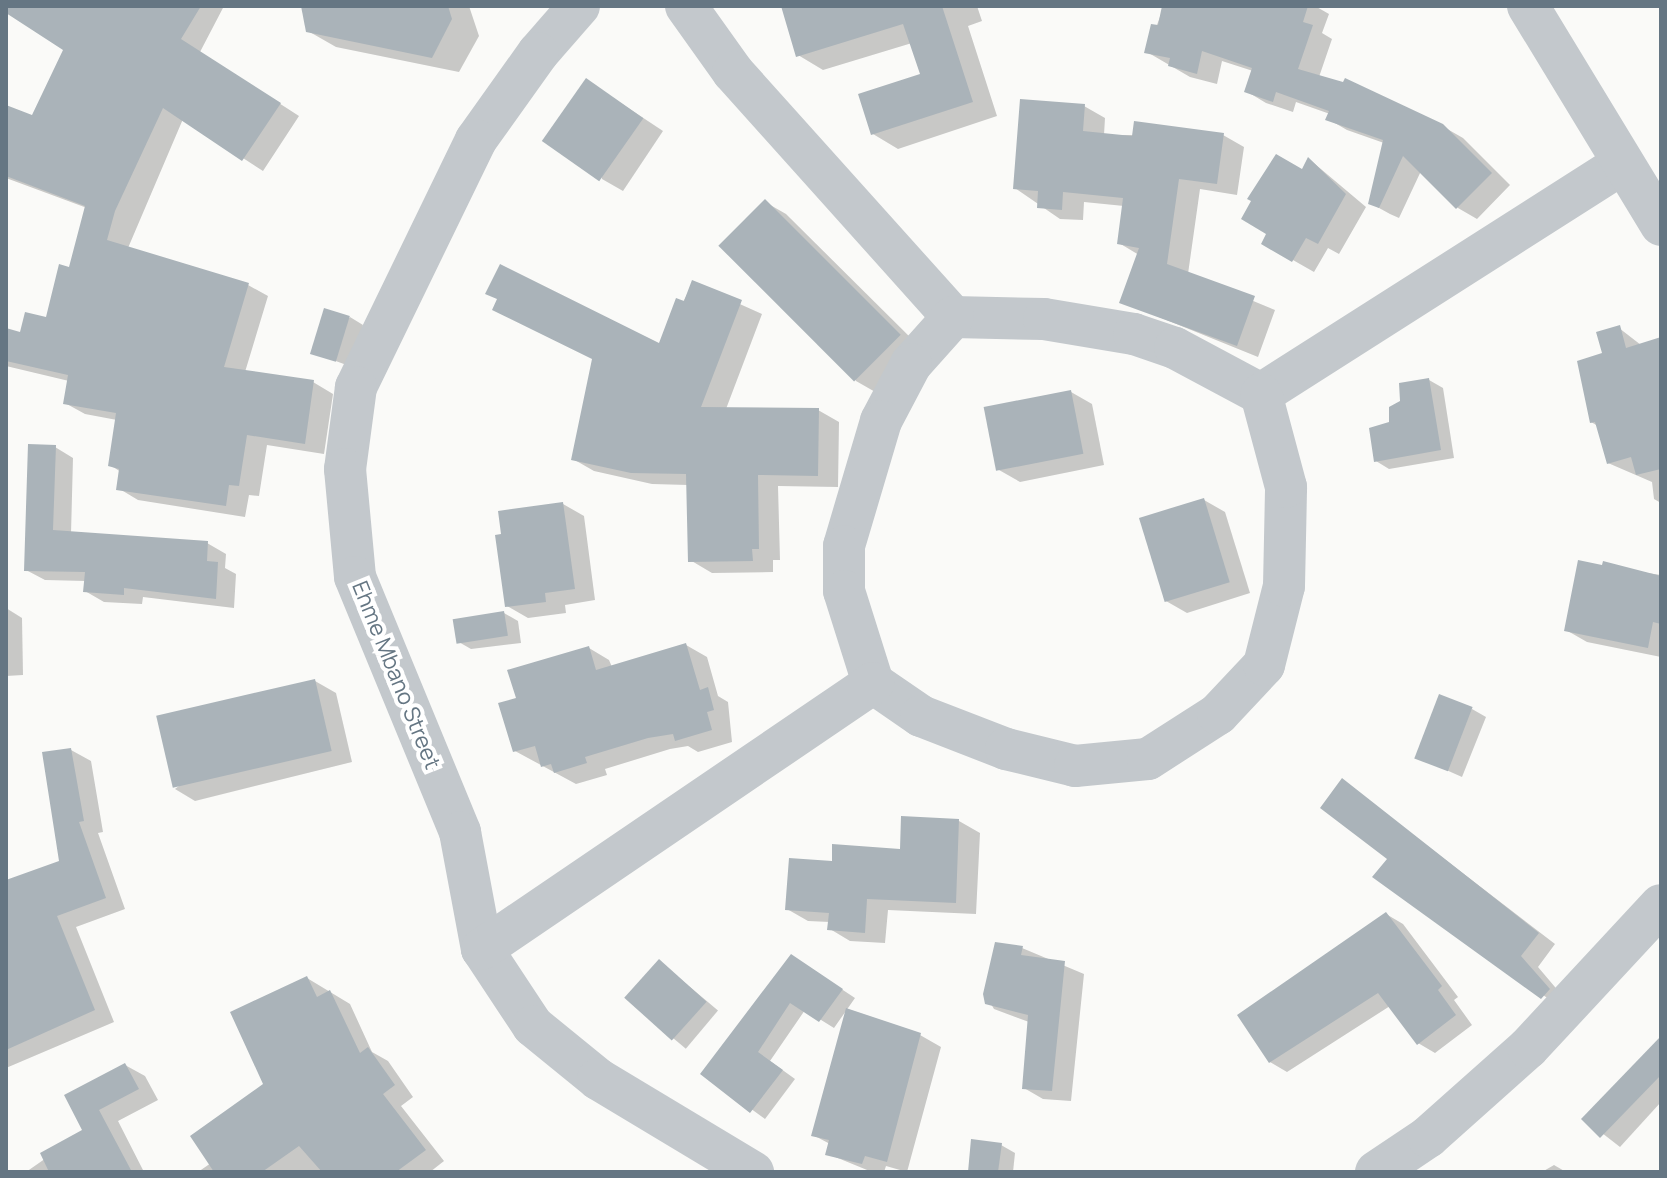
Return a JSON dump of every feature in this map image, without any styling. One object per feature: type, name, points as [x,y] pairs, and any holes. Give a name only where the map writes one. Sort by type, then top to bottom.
[{"type":"street","name":"Ehme Mbano Street","points":[[579,6],[538,53],[476,140],[426,237],[356,387],[345,469],[355,577],[460,832],[482,949],[533,1026],[598,1079],[753,1172]]},
{"type":"street","points":[[686,6],[733,72],[953,317],[1044,319],[1134,334],[1175,348],[1261,394],[1286,487],[1284,586],[1264,665],[1218,714],[1148,759],[1075,766],[1006,749],[921,716],[873,683],[844,591],[844,546],[881,421],[911,364],[953,317]]},
{"type":"street","points":[[1528,6],[1621,165],[1661,225]]},
{"type":"street","points":[[1261,394],[1621,165]]},
{"type":"street","points":[[482,949],[873,683]]},
{"type":"street","points":[[1376,1172],[1428,1137],[1528,1048],[1661,905]]},
{"type":"building","points":[[6,6],[201,6],[181,39],[281,103],[242,161],[163,108],[115,211],[107,240],[249,283],[224,367],[314,380],[305,444],[247,435],[239,486],[229,485],[226,506],[116,490],[119,469],[108,466],[116,413],[63,404],[68,375],[6,361],[6,328],[20,332],[25,312],[46,317],[59,264],[69,267],[85,206],[6,176],[6,105],[32,115],[63,50],[6,13]]},
{"type":"building","points":[[301,6],[448,6],[452,19],[432,58],[306,32]]},
{"type":"building","points":[[781,6],[942,6],[973,102],[871,135],[858,94],[920,74],[903,24],[796,57]]},
{"type":"building","points":[[1162,6],[1308,6],[1303,22],[1313,25],[1298,69],[1343,82],[1345,78],[1443,124],[1492,173],[1456,209],[1403,156],[1379,208],[1368,204],[1383,140],[1325,120],[1329,111],[1276,92],[1273,102],[1244,92],[1252,68],[1202,51],[1197,74],[1168,66],[1170,58],[1144,53],[1151,24],[1158,25]]},
{"type":"building","points":[[586,78],[643,118],[599,181],[542,141]]},
{"type":"building","points":[[1020,99],[1085,104],[1083,131],[1132,136],[1134,121],[1224,133],[1217,184],[1179,179],[1167,264],[1255,296],[1237,346],[1119,303],[1139,248],[1117,244],[1123,198],[1063,192],[1062,210],[1037,208],[1038,191],[1013,189]]},
{"type":"building","points":[[1276,154],[1302,169],[1308,157],[1346,194],[1318,244],[1306,238],[1292,262],[1261,244],[1266,234],[1241,219],[1251,201],[1247,199]]},
{"type":"building","points":[[765,199],[901,335],[854,381],[718,246]]},
{"type":"building","points":[[500,264],[659,343],[676,298],[684,301],[692,280],[742,300],[701,407],[819,408],[818,476],[758,475],[759,549],[752,549],[753,561],[688,562],[686,474],[631,473],[571,460],[592,359],[492,310],[497,299],[485,294]]},
{"type":"building","points":[[324,308],[350,316],[336,362],[310,354]]},
{"type":"building","points":[[1620,325],[1626,348],[1661,337],[1661,469],[1636,475],[1631,457],[1607,464],[1595,422],[1590,423],[1577,361],[1602,353],[1596,332]]},
{"type":"building","points":[[1429,378],[1441,450],[1374,462],[1369,428],[1389,422],[1389,407],[1400,401],[1399,383]]},
{"type":"building","points":[[1071,390],[1083,454],[996,471],[984,407]]},
{"type":"building","points":[[28,444],[56,445],[53,530],[208,541],[207,561],[218,562],[216,599],[124,588],[124,595],[83,592],[85,572],[24,571]]},
{"type":"building","points":[[1204,498],[1230,582],[1165,602],[1139,518]]},
{"type":"building","points":[[563,502],[575,589],[545,593],[546,602],[505,607],[495,535],[501,534],[498,511]]},
{"type":"building","points":[[1578,560],[1602,565],[1603,561],[1661,576],[1661,624],[1653,622],[1648,648],[1564,631]]},
{"type":"building","points":[[504,611],[508,636],[457,644],[453,619]]},
{"type":"building","points":[[686,643],[700,690],[708,687],[714,710],[707,712],[712,730],[675,741],[673,734],[648,738],[585,757],[587,763],[554,773],[551,764],[541,767],[535,746],[513,752],[498,703],[516,698],[507,670],[589,646],[596,670]]},
{"type":"building","points":[[315,679],[332,751],[173,788],[156,716]]},
{"type":"building","points":[[1439,694],[1473,707],[1448,771],[1414,758]]},
{"type":"building","points":[[71,748],[84,821],[79,822],[106,898],[57,916],[95,1010],[6,1050],[6,880],[59,861],[42,752]]},
{"type":"building","points":[[1342,778],[1539,933],[1521,956],[1550,989],[1541,999],[1372,877],[1387,859],[1320,808]]},
{"type":"building","points":[[901,816],[959,819],[956,903],[867,899],[865,933],[827,930],[829,913],[785,910],[789,858],[832,861],[832,844],[900,849]]},
{"type":"building","points":[[1386,912],[1442,986],[1438,990],[1456,1015],[1417,1045],[1378,993],[1269,1063],[1237,1015]]},
{"type":"building","points":[[995,942],[1023,946],[1021,955],[1065,961],[1052,1091],[1022,1089],[1028,1015],[985,1004],[983,994]]},
{"type":"building","points":[[791,954],[843,989],[819,1022],[790,1003],[758,1052],[783,1070],[750,1113],[700,1074]]},
{"type":"building","points":[[659,959],[707,1002],[672,1040],[624,998]]},
{"type":"building","points":[[307,976],[317,997],[330,990],[360,1053],[368,1047],[395,1085],[383,1094],[426,1150],[396,1172],[322,1172],[299,1146],[262,1172],[214,1172],[190,1136],[263,1084],[230,1012]]},
{"type":"building","points":[[846,1008],[921,1033],[887,1162],[865,1156],[862,1164],[825,1155],[829,1140],[811,1136]]},
{"type":"building","points":[[1661,1036],[1661,1075],[1600,1138],[1581,1119]]},
{"type":"building","points":[[125,1063],[139,1089],[99,1110],[132,1172],[49,1172],[40,1153],[82,1130],[64,1095]]},
{"type":"building","points":[[971,1139],[1002,1143],[998,1172],[968,1172]]}]
